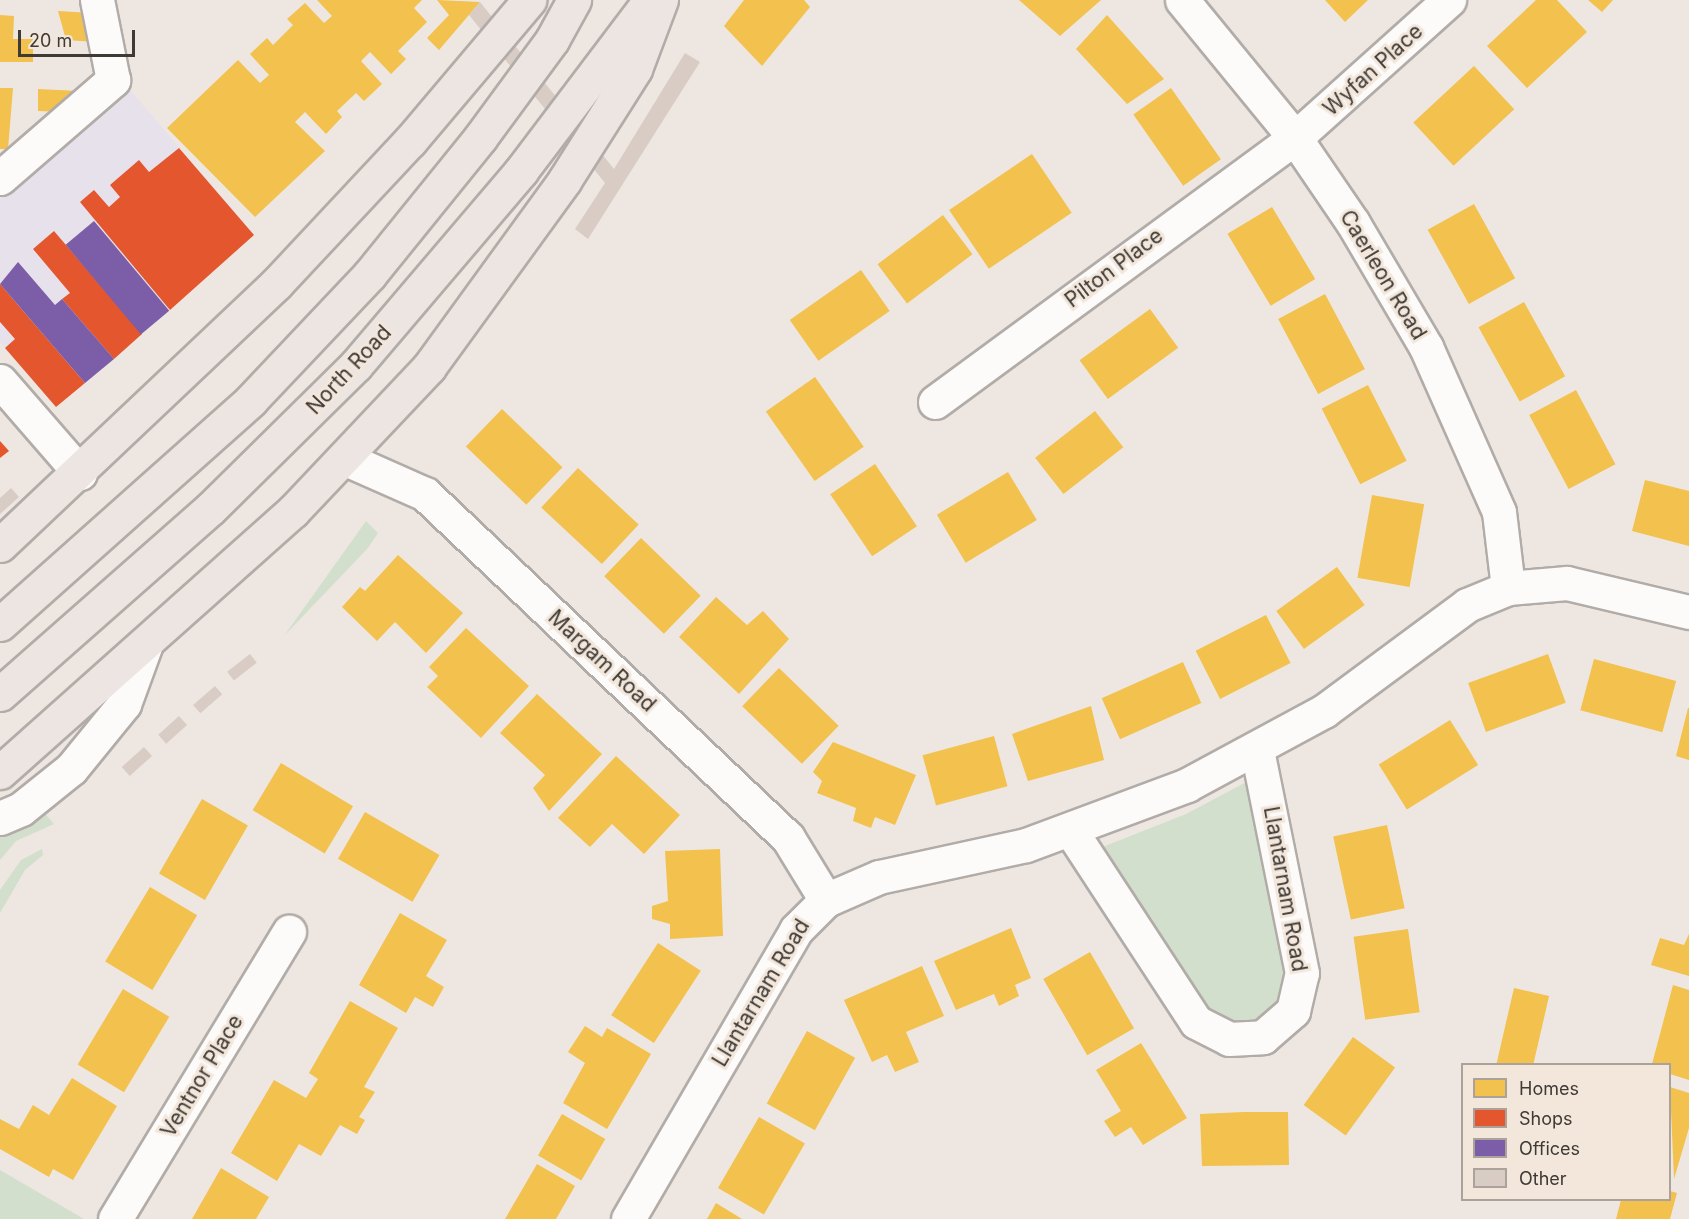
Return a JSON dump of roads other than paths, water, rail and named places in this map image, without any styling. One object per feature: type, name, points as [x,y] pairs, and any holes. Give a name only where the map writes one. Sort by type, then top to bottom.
[{"type":"main road","points":[[0,545],[80,473],[341,215],[528,0]]},
{"type":"main road","points":[[0,624],[251,400],[370,274],[480,138],[552,40],[574,0]]},
{"type":"main road","name":"North Road","points":[[0,694],[268,455],[356,365],[521,171],[650,0]]},
{"type":"main road","points":[[0,772],[146,644],[346,459],[429,367],[564,181],[635,69],[661,0]]},
{"type":"street","points":[[0,178],[112,80],[97,0]]},
{"type":"street","name":"Caerleon Road","points":[[1182,0],[1295,138],[1353,223],[1463,423],[1499,512],[1508,588]]},
{"type":"street","name":"Wyfan Place","points":[[1295,138],[1449,0]]},
{"type":"street","name":"Pilton Place","points":[[935,402],[1295,138]]},
{"type":"street","points":[[0,381],[80,473]]},
{"type":"street","name":"Margam Road","points":[[346,459],[425,494],[788,838],[826,900]]},
{"type":"street","name":"Llantarnam Road","points":[[628,1219],[796,930],[826,900],[879,877],[961,862],[1071,831],[1167,794],[1257,750],[1347,695],[1467,605],[1508,588],[1568,583],[1689,612]]},
{"type":"street","points":[[0,818],[21,809],[71,769],[124,705],[146,644]]},
{"type":"street","name":"Llantarnam Road","points":[[1071,831],[1196,1022],[1229,1039],[1263,1037],[1293,1011],[1302,973],[1257,750]]},
{"type":"street","name":"Ventnor Place","points":[[115,1219],[289,933]]}]
